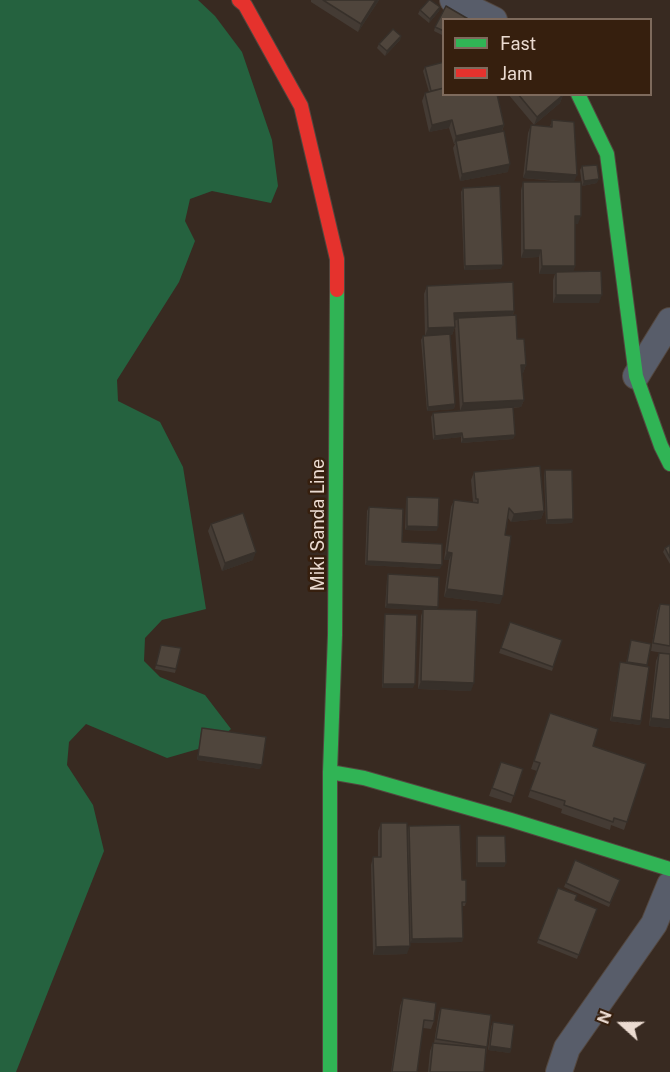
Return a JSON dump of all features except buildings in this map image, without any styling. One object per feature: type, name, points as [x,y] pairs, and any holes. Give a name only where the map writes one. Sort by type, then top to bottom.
[{"type":"main road","name":"Miki Sanda Line","points":[[239,0],[245,5],[301,106],[338,259],[335,635],[330,772],[330,1072]]},
{"type":"main road","points":[[579,96],[607,154],[636,376],[661,446],[670,464]]},
{"type":"main road","points":[[330,772],[364,777],[670,869]]},
{"type":"street","points":[[453,0],[490,18]]},
{"type":"street","points":[[636,376],[670,321]]},
{"type":"street","points":[[559,1072],[567,1048],[654,924],[670,885]]},
{"type":"green space","points":[[0,0],[198,0],[215,16],[242,52],[272,140],[278,186],[271,203],[212,191],[190,199],[185,221],[195,241],[179,282],[117,380],[118,401],[160,422],[183,467],[206,609],[162,620],[145,638],[144,661],[160,677],[205,695],[231,729],[212,745],[167,758],[86,724],[69,742],[67,765],[93,805],[104,851],[16,1072],[0,1072]]},
{"type":"traffic: fast","points":[[579,96],[607,154],[636,376],[661,446],[670,464]]},
{"type":"traffic: fast","points":[[330,1072],[330,772],[335,635],[337,290]]},
{"type":"traffic: fast","points":[[330,772],[364,778],[670,869]]},
{"type":"traffic: jam","points":[[239,0],[245,5],[301,106],[337,259],[337,290]]}]
